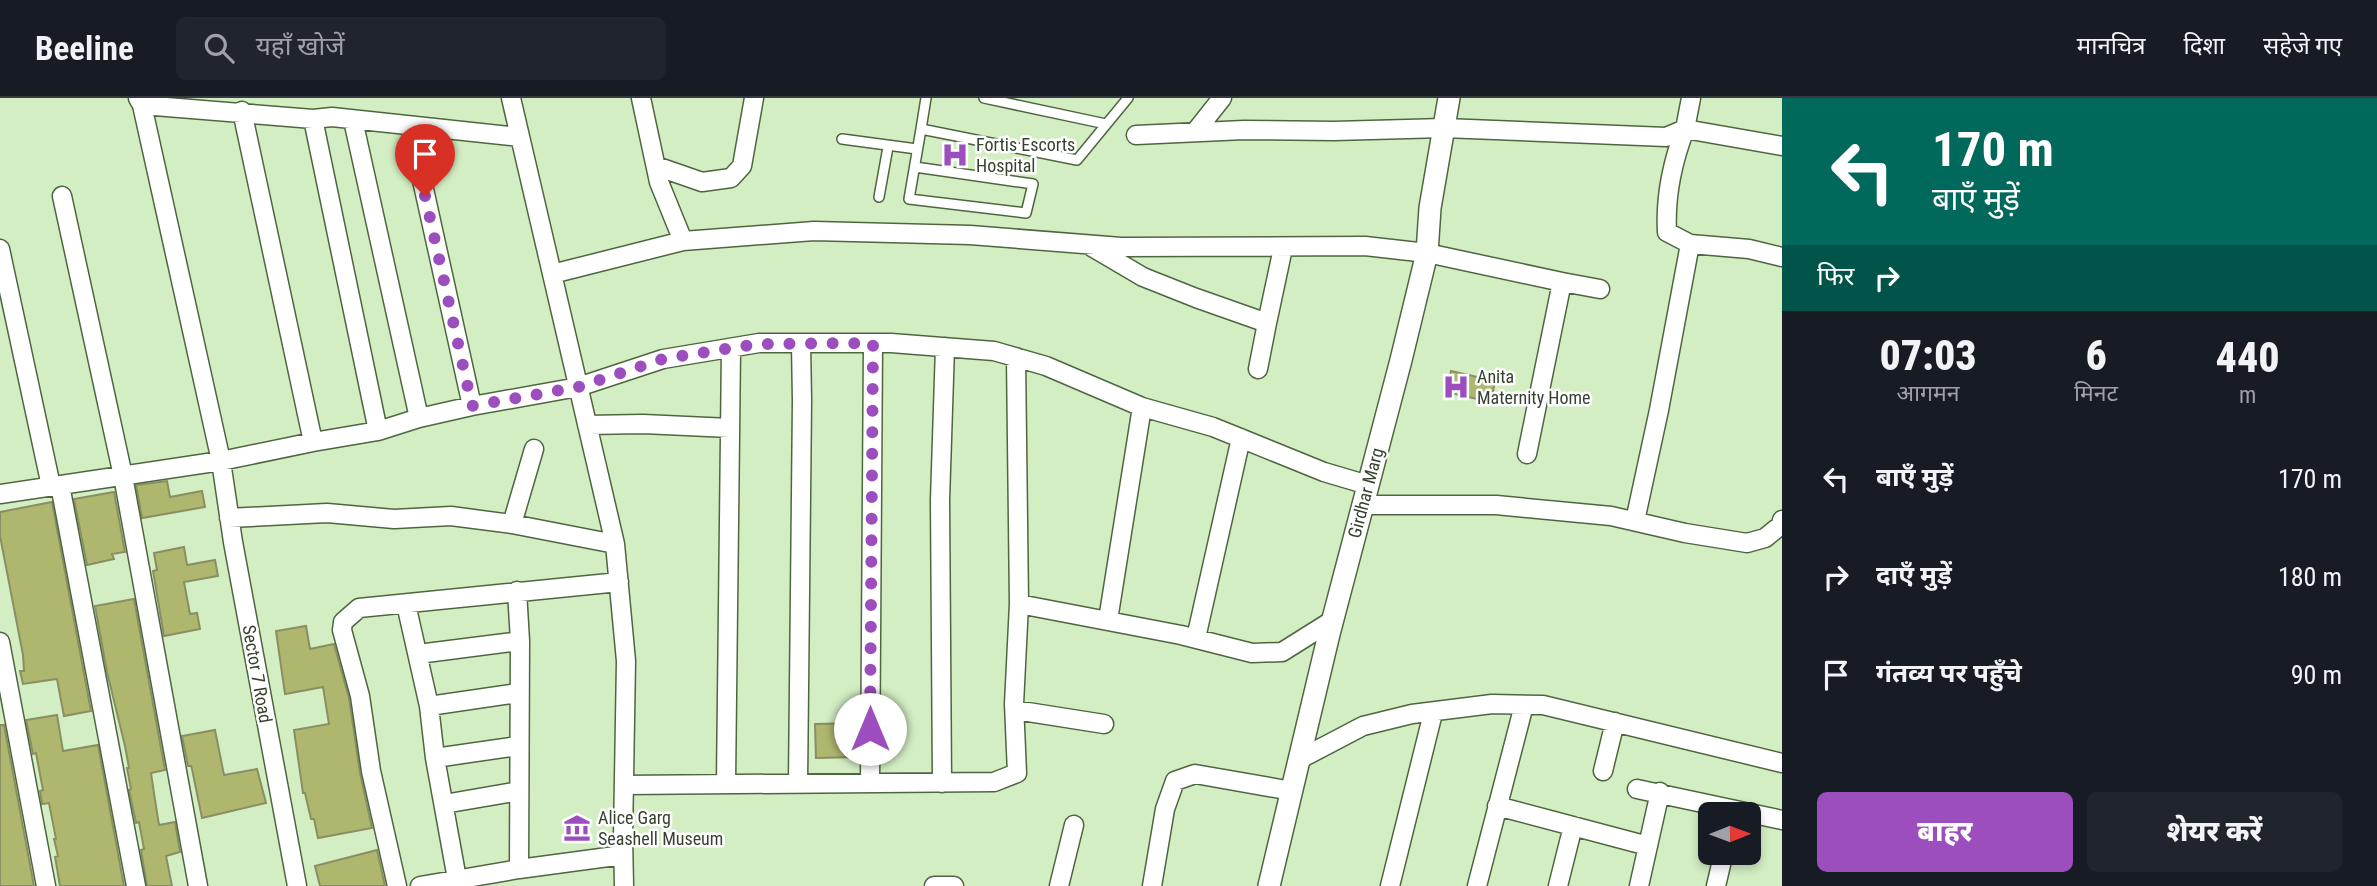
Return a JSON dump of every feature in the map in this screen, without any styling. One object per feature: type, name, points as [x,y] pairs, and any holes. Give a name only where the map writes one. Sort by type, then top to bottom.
[{"type":"street","points":[[511,98],[615,544],[626,661],[624,886]]},
{"type":"street","points":[[641,98],[659,182],[683,241]]},
{"type":"street","points":[[656,166],[702,182],[731,178],[741,166],[754,98]]},
{"type":"street","points":[[1195,132],[1222,98]]},
{"type":"street","name":"Girdhar Marg","points":[[1269,886],[1331,627],[1427,253],[1430,208],[1449,98]]},
{"type":"street","points":[[1691,98],[1685,129],[1674,158],[1666,207],[1667,232],[1690,244],[1749,249],[1782,257]]},
{"type":"street","points":[[140,102],[313,118],[332,117],[520,136]]},
{"type":"street","name":"Sector 7 Road","points":[[140,102],[221,461],[229,518],[297,886]]},
{"type":"street","points":[[242,111],[313,442]]},
{"type":"street","points":[[313,118],[378,431]]},
{"type":"street","points":[[353,120],[419,418]]},
{"type":"street","points":[[410,126],[472,406]]},
{"type":"street","points":[[1136,135],[1444,128],[1667,137],[1685,129],[1782,146]]},
{"type":"street","points":[[62,196],[123,476],[198,886]]},
{"type":"street","points":[[552,274],[683,241],[814,230],[970,235],[1121,247],[1365,246],[1427,253],[1600,289]]},
{"type":"street","points":[[1635,521],[1690,244]]},
{"type":"street","points":[[1088,245],[1143,277],[1267,323]]},
{"type":"street","points":[[0,248],[55,486],[136,886]]},
{"type":"street","points":[[1258,369],[1283,248]]},
{"type":"street","points":[[1527,454],[1562,282]]},
{"type":"street","points":[[797,783],[801,343]]},
{"type":"street","points":[[0,494],[221,461],[378,431],[472,406],[578,387],[663,359],[759,344],[873,343],[994,351],[1046,366],[1142,407],[1241,438],[1325,472],[1365,495],[1611,516],[1685,533],[1747,543],[1765,538],[1781,525],[1782,520]]},
{"type":"street","points":[[870,783],[873,343]]},
{"type":"street","points":[[942,783],[940,500],[945,347]]},
{"type":"street","points":[[726,783],[731,348]]},
{"type":"street","points":[[624,785],[994,782],[1017,773],[1015,710],[1019,604],[1016,357]]},
{"type":"street","points":[[1108,620],[1142,407]]},
{"type":"street","points":[[587,425],[643,424],[730,428]]},
{"type":"street","points":[[1196,638],[1241,438]]},
{"type":"street","points":[[512,524],[534,449]]},
{"type":"street","points":[[229,518],[327,513],[394,519],[451,516],[512,524],[615,544]]},
{"type":"street","points":[[397,886],[371,771],[359,696],[342,630],[343,622],[359,608],[619,582]]},
{"type":"street","points":[[517,592],[520,641],[519,869]]},
{"type":"street","points":[[406,604],[429,706],[435,758],[457,879]]},
{"type":"street","points":[[1019,604],[1196,638],[1252,653],[1282,652],[1331,627]]},
{"type":"street","points":[[418,654],[520,641]]},
{"type":"street","points":[[0,642],[46,886]]},
{"type":"street","points":[[429,706],[518,694]]},
{"type":"street","points":[[1302,750],[1363,726],[1412,714],[1492,704],[1543,705],[1782,763]]},
{"type":"street","points":[[1477,886],[1524,705]]},
{"type":"street","points":[[1015,710],[1104,724]]},
{"type":"street","points":[[1390,886],[1433,713]]},
{"type":"street","points":[[1603,771],[1615,722]]},
{"type":"street","points":[[435,758],[518,746]]},
{"type":"street","points":[[1152,886],[1165,809],[1175,781],[1195,774],[1292,792]]},
{"type":"street","points":[[1637,789],[1698,802]]},
{"type":"street","points":[[444,804],[519,792]]},
{"type":"street","points":[[1639,886],[1660,792]]},
{"type":"street","points":[[1497,806],[1648,846]]},
{"type":"street","points":[[1761,817],[1782,820]]},
{"type":"street","points":[[1059,886],[1074,825]]},
{"type":"street","points":[[1558,886],[1573,826]]},
{"type":"street","points":[[420,886],[624,855]]},
{"type":"street","points":[[1716,886],[1721,865]]},
{"type":"street","points":[[934,886],[954,886]]},
{"type":"lane","points":[[915,167],[1033,184],[1026,213],[909,199],[926,98]]},
{"type":"lane","points":[[984,98],[1106,124]]},
{"type":"lane","points":[[921,129],[1077,160],[1128,98]]},
{"type":"lane","points":[[842,139],[916,149]]},
{"type":"lane","points":[[879,197],[888,147]]},
{"type":"building","points":[[1451,371],[1495,381],[1491,402],[1446,392]]},
{"type":"building","points":[[167,481],[170,497],[202,491],[205,507],[142,518],[136,485]]},
{"type":"building","points":[[114,492],[125,552],[112,554],[114,559],[87,565],[74,499]]},
{"type":"building","points":[[52,502],[91,711],[64,716],[57,679],[23,684],[20,671],[24,671],[23,655],[0,536],[0,512]]},
{"type":"building","points":[[184,547],[187,565],[215,560],[218,576],[184,582],[190,614],[197,613],[200,629],[164,636],[153,571],[157,570],[154,553]]},
{"type":"building","points":[[134,599],[165,770],[151,773],[159,825],[175,822],[180,852],[166,856],[172,886],[147,886],[139,822],[136,823],[129,790],[125,746],[95,606]]},
{"type":"building","points":[[306,626],[310,649],[334,644],[349,698],[360,773],[372,828],[318,838],[314,819],[311,819],[303,793],[294,730],[329,724],[323,687],[285,694],[276,631]]},
{"type":"building","points":[[57,715],[63,751],[98,745],[124,886],[60,886],[55,857],[58,856],[56,839],[49,803],[42,804],[40,791],[43,790],[36,753],[33,754],[26,720]]},
{"type":"building","points":[[859,723],[859,757],[816,758],[815,724]]},
{"type":"building","points":[[0,725],[4,725],[34,886],[0,886]]},
{"type":"building","points":[[215,730],[224,775],[257,769],[266,803],[202,818],[182,736]]},
{"type":"building","points":[[377,850],[385,886],[320,886],[315,866]]},
{"type":"place","name":"Fortis Escorts Hospital","points":[[955,155]]},
{"type":"place","name":"Anita Maternity Home","points":[[1456,387]]},
{"type":"place","name":"Alice Garg Seashell Museum","points":[[577,828]]},
{"type":"route","points":[[425,196],[472,406],[578,387],[663,359],[731,348],[759,344],[873,343],[870,729]]}]
